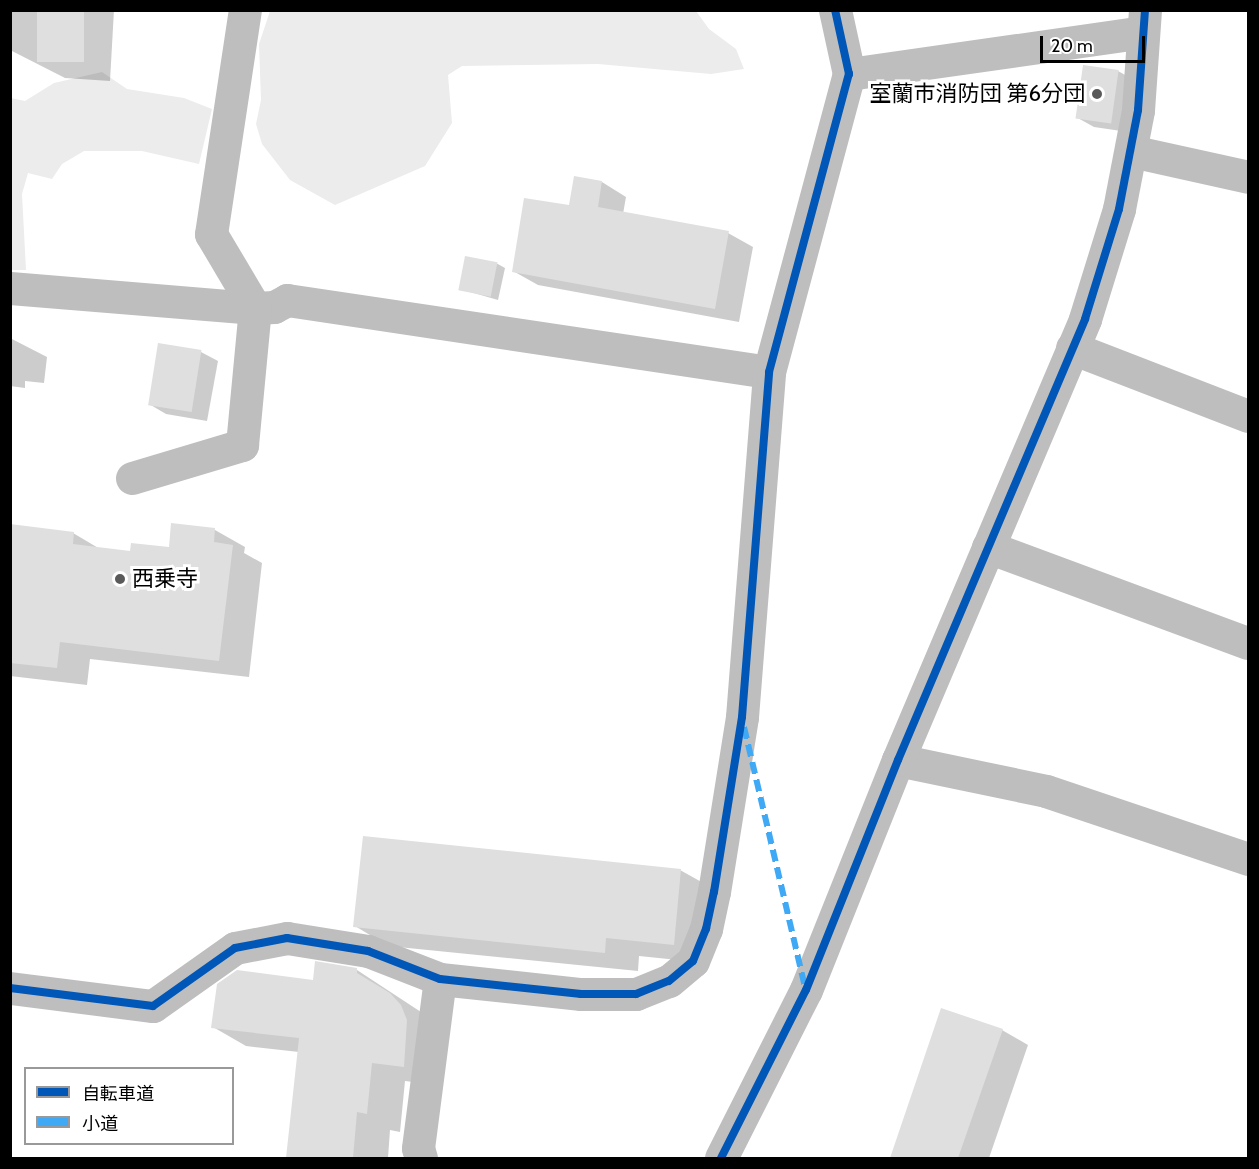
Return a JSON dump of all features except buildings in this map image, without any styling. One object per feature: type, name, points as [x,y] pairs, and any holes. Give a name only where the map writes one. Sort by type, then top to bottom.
[{"type":"street","points":[[132,478],[242,444],[255,308],[211,234],[245,10]]},
{"type":"street","points":[[10,988],[153,1006],[235,948],[287,938],[368,951],[440,979],[580,994],[636,994],[669,981],[693,961],[706,929],[714,892],[742,717],[770,372],[849,74],[835,10]]},
{"type":"street","points":[[721,1158],[806,990],[898,760],[1072,348],[1119,209],[1131,151],[1144,21],[849,74]]},
{"type":"street","points":[[1131,151],[1248,177]]},
{"type":"street","points":[[10,288],[255,308],[274,307],[287,300],[770,372]]},
{"type":"street","points":[[1072,348],[1248,416]]},
{"type":"street","points":[[988,547],[1248,643]]},
{"type":"street","points":[[898,760],[1046,791],[1248,859]]},
{"type":"street","points":[[421,1158],[418,1148],[440,979]]},
{"type":"shaded area","points":[[270,11],[696,11],[709,29],[736,49],[744,69],[711,74],[598,64],[462,66],[448,75],[452,123],[425,166],[335,205],[290,180],[262,144],[256,124],[261,100],[259,44]]},
{"type":"shaded area","points":[[102,72],[127,89],[184,98],[212,109],[199,164],[142,151],[84,151],[62,164],[52,179],[28,173],[22,194],[26,270],[11,270],[11,98],[25,101],[54,83]]},
{"type":"marked path","points":[[744,727],[805,987]]},
{"type":"cycle path","points":[[10,988],[153,1006],[235,948],[287,938],[368,951],[440,979],[581,994],[636,994],[669,981],[693,961],[706,929],[714,892],[742,717],[769,372],[849,74],[835,10]]},
{"type":"cycle path","points":[[721,1158],[806,990],[898,760],[1085,319],[1119,209],[1138,110],[1145,10]]},
{"type":"place","name":"室蘭市消防団 第6分団","points":[[1097,94]]},
{"type":"place","name":"西乗寺","points":[[120,579]]}]
